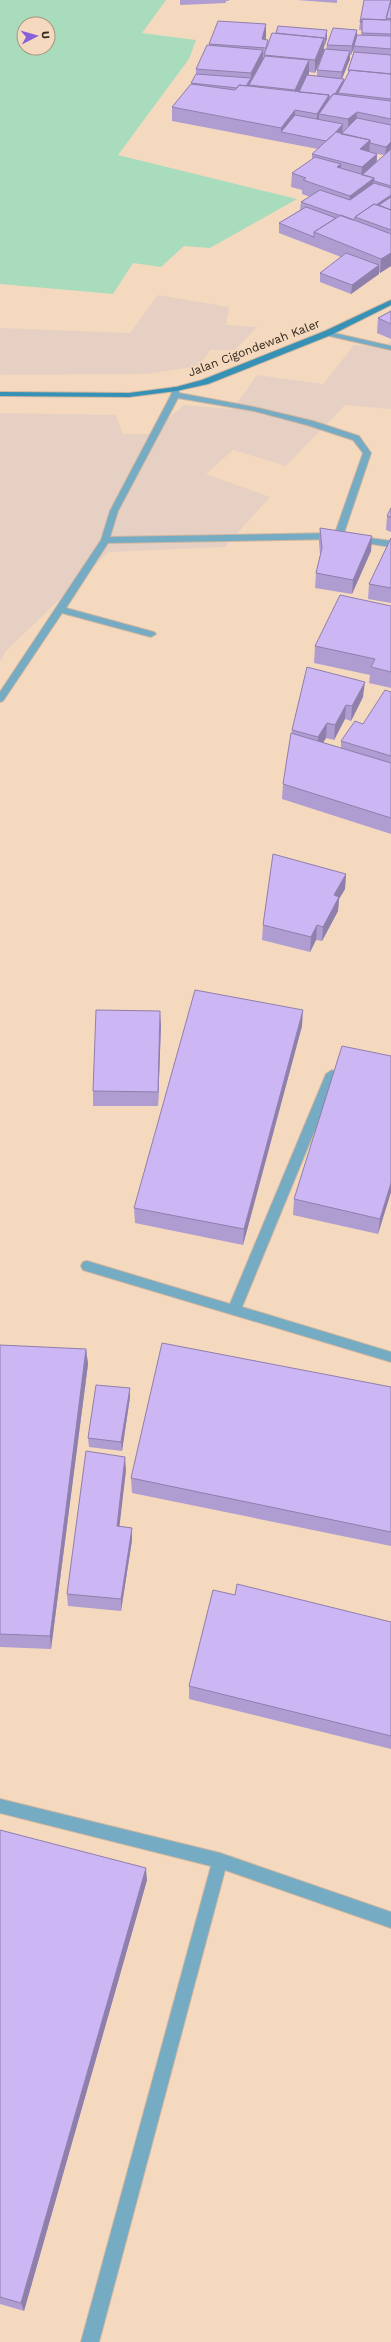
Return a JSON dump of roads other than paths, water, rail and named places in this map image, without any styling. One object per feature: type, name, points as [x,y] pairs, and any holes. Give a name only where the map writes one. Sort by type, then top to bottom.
[{"type":"main road","name":"Jalan Cigondewah Kaler","points":[[0,394],[129,395],[175,392],[205,382],[328,333],[391,302]]},
{"type":"street","points":[[328,333],[391,348]]},
{"type":"street","points":[[0,699],[105,540],[114,511],[175,392],[254,408],[310,423],[356,438],[367,453],[339,536]]},
{"type":"street","points":[[105,540],[339,536],[391,544]]},
{"type":"street","points":[[60,609],[152,634]]},
{"type":"street","points":[[234,1310],[332,1074]]},
{"type":"street","points":[[87,1266],[391,1357]]},
{"type":"street","points":[[0,1806],[220,1861],[391,1920]]},
{"type":"street","points":[[90,2342],[220,1861]]}]
